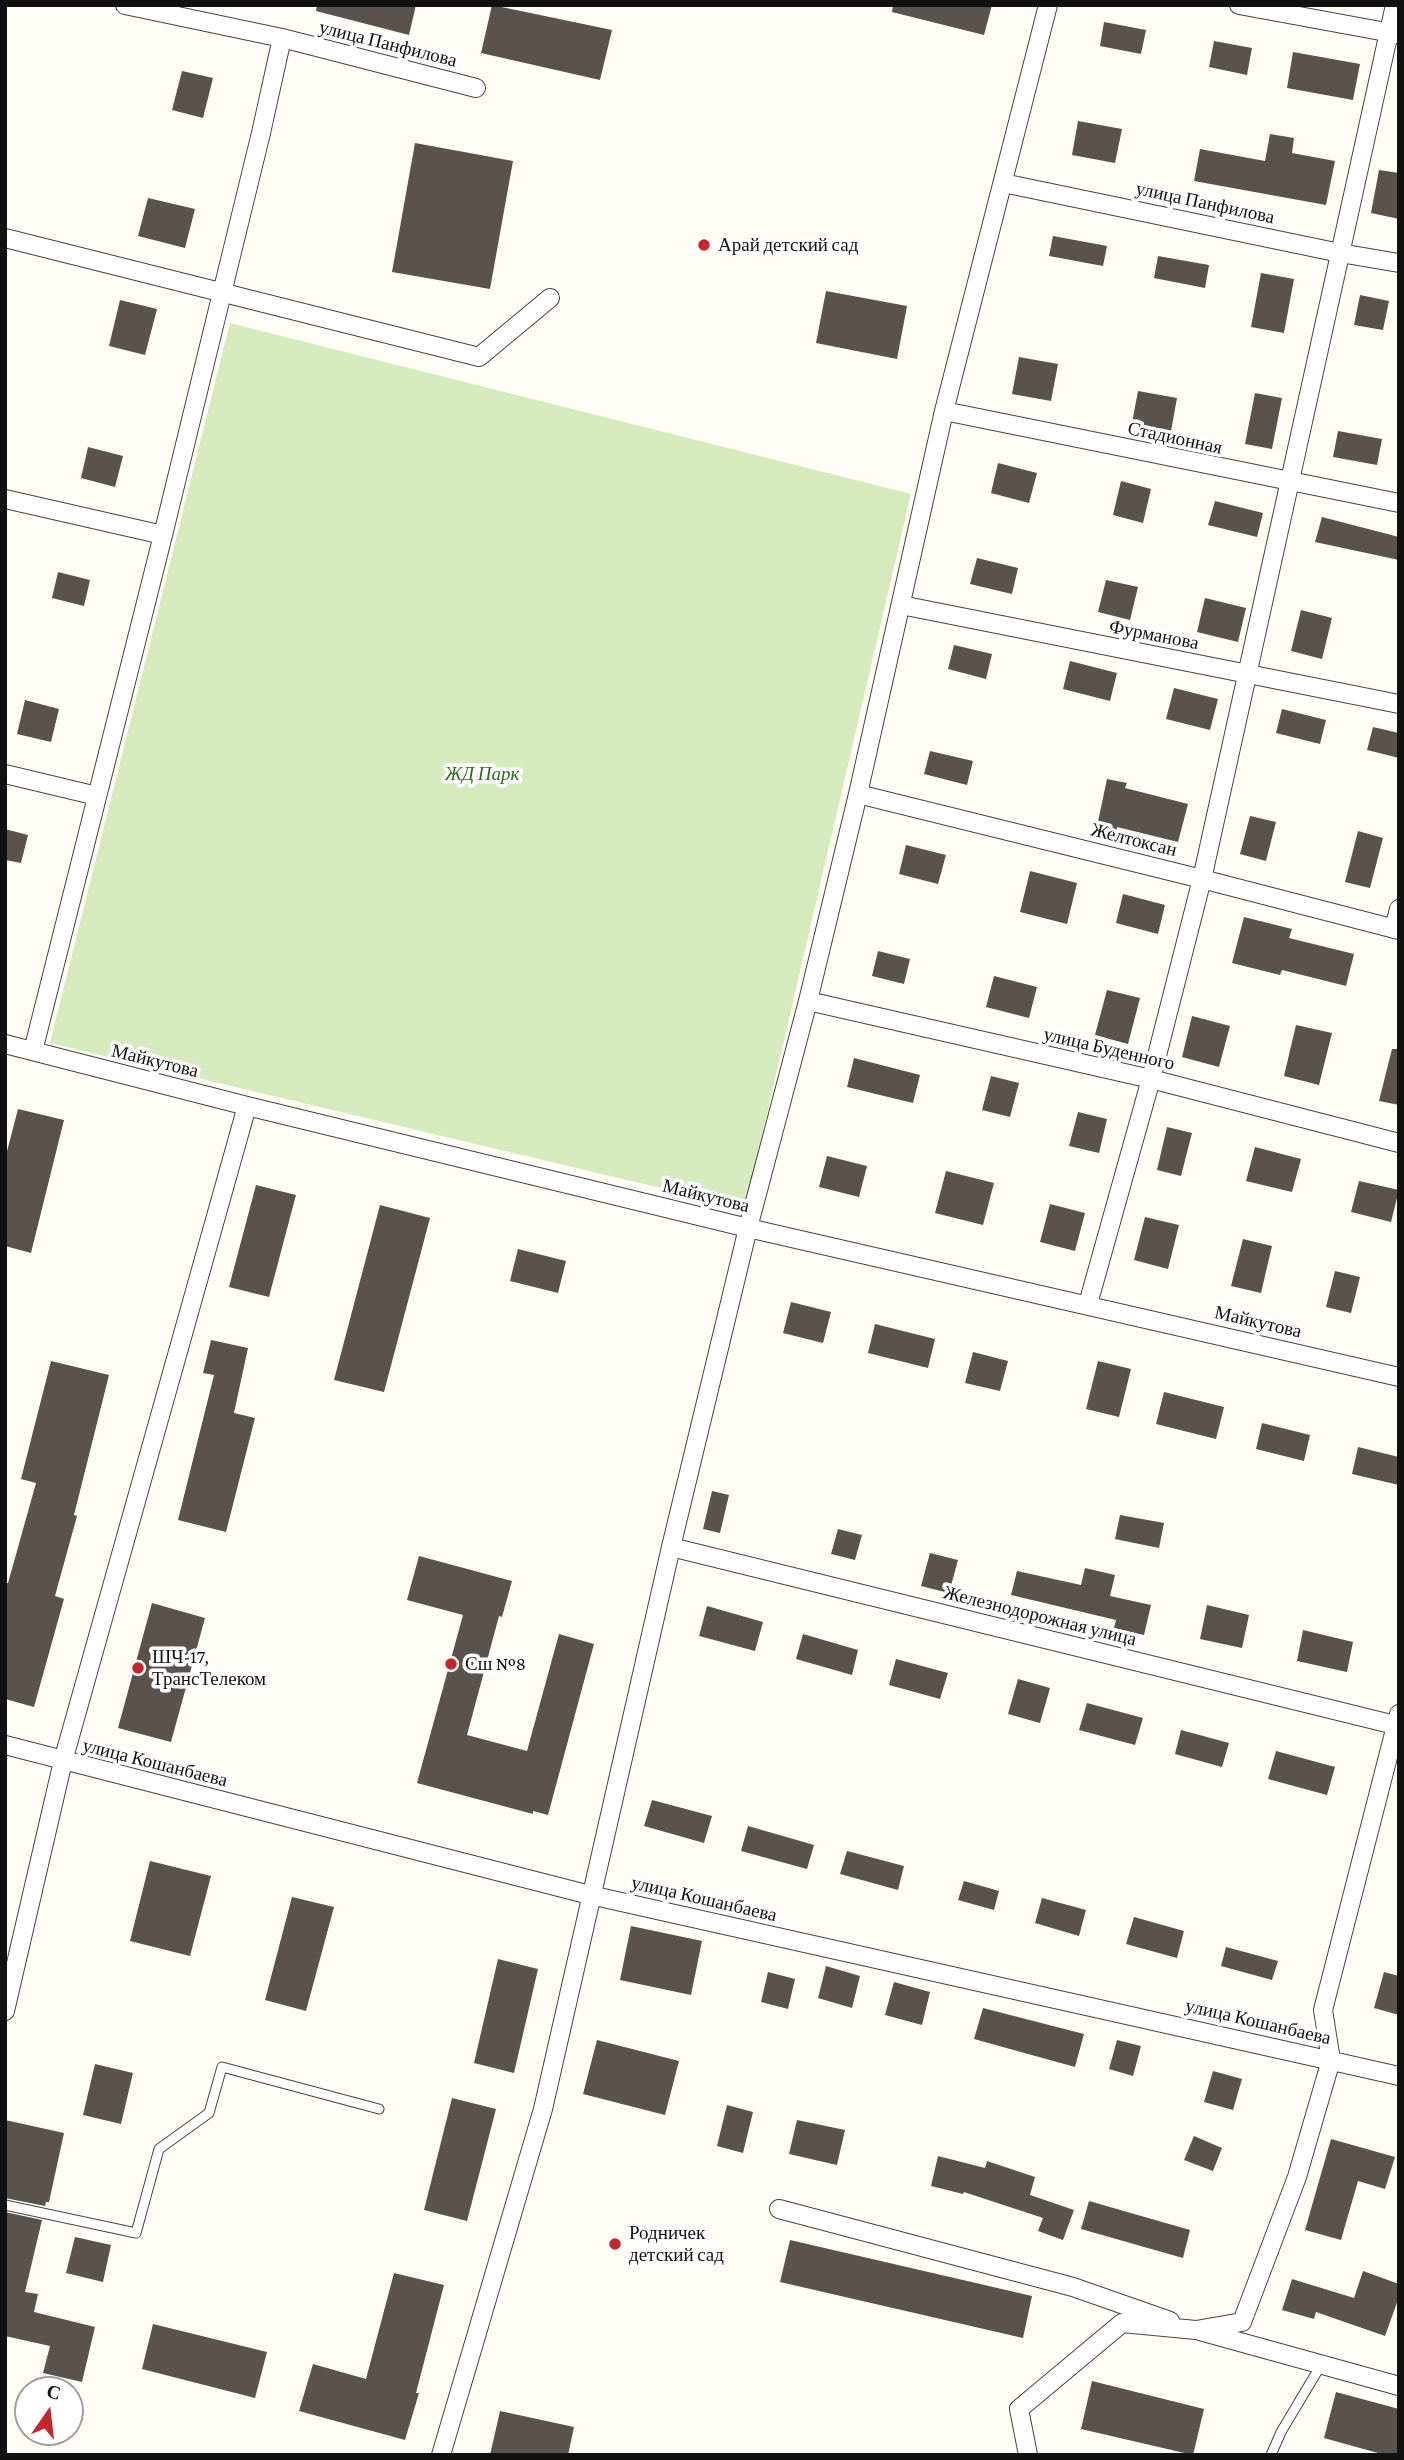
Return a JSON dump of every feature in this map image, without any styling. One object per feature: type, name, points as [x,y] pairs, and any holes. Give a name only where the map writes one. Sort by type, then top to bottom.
[{"type":"street","name":"улица Панфилова","points":[[125,5],[282,38],[476,88]]},
{"type":"street","points":[[441,2455],[543,2109],[671,1547],[748,1228],[808,1002],[858,794],[944,411],[1048,5]]},
{"type":"street","points":[[1239,5],[1394,34]]},
{"type":"street","points":[[1088,1304],[1152,1079],[1202,879],[1249,676],[1340,253],[1394,34],[1395,5]]},
{"type":"street","points":[[33,1051],[163,535],[282,38]]},
{"type":"street","name":"улица Панфилова","points":[[1003,183],[1399,263]]},
{"type":"street","points":[[5,238],[479,357],[550,298]]},
{"type":"street","name":"Стадионная","points":[[944,411],[1399,503]]},
{"type":"street","points":[[5,499],[163,535]]},
{"type":"street","name":"Фурманова","points":[[901,605],[1399,705]]},
{"type":"street","points":[[5,774],[97,796]]},
{"type":"street","name":"Желтоксан","points":[[858,794],[1396,930]]},
{"type":"street","points":[[1396,930],[1399,909]]},
{"type":"street","name":"улица Буденного","points":[[808,1002],[1152,1079],[1399,1143]]},
{"type":"street","name":"Майкутова","points":[[5,1044],[748,1228],[1399,1377]]},
{"type":"street","points":[[5,2011],[63,1761],[247,1106]]},
{"type":"street","name":"Железнодорожная улица","points":[[671,1547],[1398,1722]]},
{"type":"street","points":[[1028,2455],[1019,2409],[1122,2323],[1196,2330],[1242,2322],[1297,2177],[1331,2060],[1323,2010],[1398,1722]]},
{"type":"street","name":"улица Кошанбаева","points":[[5,1745],[590,1895],[1399,2076]]},
{"type":"street","points":[[779,2208],[1073,2287],[1196,2330],[1399,2386]]},
{"type":"lane","points":[[5,2205],[136,2233],[159,2149],[209,2113],[222,2067],[379,2109]]},
{"type":"lane","points":[[1271,2455],[1280,2432],[1321,2365]]},
{"type":"green space","name":"ЖД Парк","points":[[230,323],[911,494],[745,1208],[50,1043]]},
{"type":"building","points":[[317,5],[416,5],[409,35],[316,11]]},
{"type":"building","points":[[492,5],[612,30],[600,80],[481,53]]},
{"type":"building","points":[[893,5],[992,5],[984,35],[892,12]]},
{"type":"building","points":[[1104,22],[1146,30],[1141,54],[1100,46]]},
{"type":"building","points":[[1214,41],[1252,48],[1247,75],[1209,67]]},
{"type":"building","points":[[1293,52],[1360,64],[1353,100],[1287,88]]},
{"type":"building","points":[[182,71],[213,78],[203,118],[172,110]]},
{"type":"building","points":[[1078,121],[1122,129],[1115,163],[1072,155]]},
{"type":"building","points":[[1270,134],[1294,138],[1292,153],[1335,161],[1326,205],[1194,181],[1200,149],[1265,161]]},
{"type":"building","points":[[415,143],[513,161],[490,289],[392,272]]},
{"type":"building","points":[[1379,170],[1399,173],[1399,219],[1371,213]]},
{"type":"building","points":[[148,198],[195,209],[185,248],[138,236]]},
{"type":"building","points":[[1053,236],[1107,246],[1103,266],[1049,256]]},
{"type":"building","points":[[1158,256],[1209,265],[1205,288],[1154,278]]},
{"type":"building","points":[[1261,273],[1294,279],[1284,333],[1251,327]]},
{"type":"building","points":[[826,291],[907,306],[897,359],[816,343]]},
{"type":"building","points":[[1360,295],[1389,301],[1383,330],[1354,325]]},
{"type":"building","points":[[120,300],[157,309],[145,355],[109,346]]},
{"type":"building","points":[[1019,357],[1058,364],[1051,401],[1012,394]]},
{"type":"building","points":[[1138,391],[1177,398],[1171,431],[1132,423]]},
{"type":"building","points":[[1255,393],[1282,398],[1272,449],[1245,444]]},
{"type":"building","points":[[1338,431],[1382,439],[1377,465],[1333,457]]},
{"type":"building","points":[[88,447],[123,456],[115,487],[81,478]]},
{"type":"building","points":[[998,463],[1037,473],[1029,503],[991,493]]},
{"type":"building","points":[[1121,481],[1151,489],[1143,523],[1113,515]]},
{"type":"building","points":[[1215,501],[1263,513],[1257,537],[1208,525]]},
{"type":"building","points":[[1322,517],[1399,537],[1399,560],[1315,542]]},
{"type":"building","points":[[977,558],[1018,568],[1012,594],[970,584]]},
{"type":"building","points":[[58,572],[90,580],[84,606],[52,598]]},
{"type":"building","points":[[1106,580],[1138,587],[1130,620],[1098,612]]},
{"type":"building","points":[[1205,598],[1246,608],[1238,642],[1197,632]]},
{"type":"building","points":[[1301,610],[1332,618],[1322,659],[1291,651]]},
{"type":"building","points":[[954,645],[992,654],[986,679],[948,669]]},
{"type":"building","points":[[1070,661],[1117,673],[1110,701],[1063,689]]},
{"type":"building","points":[[1174,688],[1218,699],[1210,730],[1166,719]]},
{"type":"building","points":[[25,700],[59,709],[51,742],[17,734]]},
{"type":"building","points":[[1282,709],[1326,720],[1320,744],[1276,733]]},
{"type":"building","points":[[1373,727],[1399,733],[1399,758],[1367,750]]},
{"type":"building","points":[[930,751],[973,761],[967,785],[924,774]]},
{"type":"building","points":[[1107,779],[1127,783],[1125,788],[1188,804],[1178,842],[1117,827],[1116,835],[1096,831]]},
{"type":"building","points":[[1250,816],[1276,822],[1266,861],[1240,854]]},
{"type":"building","points":[[5,829],[28,835],[21,863],[5,860]]},
{"type":"building","points":[[1358,831],[1383,838],[1370,888],[1345,882]]},
{"type":"building","points":[[906,845],[946,855],[938,884],[899,874]]},
{"type":"building","points":[[1030,871],[1077,883],[1067,924],[1020,912]]},
{"type":"building","points":[[1123,894],[1165,905],[1158,934],[1116,923]]},
{"type":"building","points":[[1244,917],[1292,929],[1289,938],[1354,954],[1346,986],[1282,970],[1280,975],[1232,963]]},
{"type":"building","points":[[878,951],[910,959],[904,984],[872,976]]},
{"type":"building","points":[[994,976],[1037,987],[1029,1018],[986,1007]]},
{"type":"building","points":[[1107,990],[1140,998],[1128,1044],[1095,1035]]},
{"type":"building","points":[[1192,1016],[1230,1026],[1219,1067],[1182,1057]]},
{"type":"building","points":[[1296,1025],[1332,1033],[1319,1085],[1284,1076]]},
{"type":"building","points":[[1392,1049],[1399,1049],[1399,1105],[1379,1101]]},
{"type":"building","points":[[854,1058],[920,1075],[913,1103],[847,1087]]},
{"type":"building","points":[[991,1076],[1019,1083],[1010,1117],[982,1110]]},
{"type":"building","points":[[18,1109],[64,1120],[31,1253],[5,1246],[5,1159]]},
{"type":"building","points":[[1078,1112],[1107,1119],[1099,1153],[1069,1146]]},
{"type":"building","points":[[1167,1127],[1192,1133],[1181,1176],[1157,1170]]},
{"type":"building","points":[[1255,1147],[1301,1159],[1292,1192],[1246,1181]]},
{"type":"building","points":[[827,1156],[867,1166],[859,1197],[819,1187]]},
{"type":"building","points":[[946,1171],[994,1183],[983,1225],[935,1213]]},
{"type":"building","points":[[1359,1181],[1399,1190],[1391,1222],[1351,1212]]},
{"type":"building","points":[[256,1185],[296,1195],[269,1297],[229,1287]]},
{"type":"building","points":[[1050,1204],[1085,1213],[1075,1251],[1040,1242]]},
{"type":"building","points":[[380,1205],[430,1218],[384,1392],[334,1380]]},
{"type":"building","points":[[1145,1217],[1179,1225],[1168,1269],[1134,1260]]},
{"type":"building","points":[[1243,1239],[1272,1246],[1261,1293],[1231,1286]]},
{"type":"building","points":[[518,1249],[566,1261],[558,1293],[510,1281]]},
{"type":"building","points":[[1335,1271],[1360,1277],[1351,1313],[1326,1307]]},
{"type":"building","points":[[791,1302],[831,1312],[823,1343],[783,1333]]},
{"type":"building","points":[[875,1324],[935,1339],[928,1368],[868,1353]]},
{"type":"building","points":[[211,1340],[248,1348],[234,1413],[255,1418],[226,1532],[178,1520],[214,1375],[203,1373]]},
{"type":"building","points":[[973,1352],[1008,1361],[1000,1391],[965,1383]]},
{"type":"building","points":[[51,1361],[109,1375],[74,1515],[77,1516],[55,1596],[64,1599],[34,1707],[5,1699],[5,1583],[8,1583],[36,1483],[21,1479]]},
{"type":"building","points":[[1098,1361],[1131,1369],[1119,1417],[1086,1409]]},
{"type":"building","points":[[1164,1392],[1224,1407],[1216,1439],[1156,1424]]},
{"type":"building","points":[[1262,1423],[1310,1435],[1304,1461],[1256,1449]]},
{"type":"building","points":[[1358,1447],[1399,1457],[1399,1485],[1352,1474]]},
{"type":"building","points":[[712,1491],[729,1495],[720,1533],[703,1529]]},
{"type":"building","points":[[1120,1515],[1164,1523],[1159,1548],[1115,1539]]},
{"type":"building","points":[[838,1529],[862,1535],[855,1560],[831,1554]]},
{"type":"building","points":[[930,1553],[958,1560],[949,1593],[921,1586]]},
{"type":"building","points":[[419,1556],[512,1581],[502,1617],[499,1616],[467,1735],[527,1751],[559,1634],[594,1644],[548,1815],[533,1811],[533,1814],[417,1783],[463,1615],[407,1600]]},
{"type":"building","points":[[1085,1568],[1115,1575],[1110,1596],[1151,1605],[1144,1635],[1114,1628],[1116,1620],[1011,1595],[1017,1571],[1081,1585]]},
{"type":"building","points":[[152,1603],[205,1618],[171,1742],[118,1728]]},
{"type":"building","points":[[1207,1605],[1249,1615],[1242,1648],[1200,1639]]},
{"type":"building","points":[[707,1606],[763,1622],[755,1651],[699,1636]]},
{"type":"building","points":[[1303,1630],[1353,1642],[1347,1672],[1297,1661]]},
{"type":"building","points":[[803,1634],[858,1650],[852,1675],[796,1659]]},
{"type":"building","points":[[896,1659],[948,1673],[940,1699],[889,1685]]},
{"type":"building","points":[[1018,1679],[1050,1688],[1040,1723],[1008,1714]]},
{"type":"building","points":[[1087,1703],[1143,1718],[1135,1745],[1079,1730]]},
{"type":"building","points":[[1181,1730],[1229,1743],[1222,1767],[1175,1754]]},
{"type":"building","points":[[1276,1751],[1335,1767],[1327,1795],[1268,1779]]},
{"type":"building","points":[[652,1800],[712,1816],[704,1843],[644,1826]]},
{"type":"building","points":[[748,1826],[814,1845],[807,1869],[741,1851]]},
{"type":"building","points":[[847,1851],[904,1866],[898,1890],[840,1874]]},
{"type":"building","points":[[150,1861],[211,1876],[190,1956],[130,1941]]},
{"type":"building","points":[[964,1881],[999,1891],[994,1910],[958,1900]]},
{"type":"building","points":[[292,1897],[334,1907],[306,2011],[265,2000]]},
{"type":"building","points":[[1042,1898],[1086,1910],[1079,1936],[1035,1923]]},
{"type":"building","points":[[1134,1917],[1184,1931],[1177,1958],[1126,1944]]},
{"type":"building","points":[[631,1926],[702,1941],[691,1995],[620,1980]]},
{"type":"building","points":[[1226,1947],[1278,1961],[1272,1980],[1221,1966]]},
{"type":"building","points":[[498,1959],[538,1969],[514,2073],[474,2063]]},
{"type":"building","points":[[826,1966],[860,1976],[852,2008],[818,1998]]},
{"type":"building","points":[[768,1972],[795,1979],[788,2009],[761,2002]]},
{"type":"building","points":[[1384,1972],[1399,1976],[1399,2015],[1374,2008]]},
{"type":"building","points":[[894,1982],[930,1992],[922,2025],[885,2015]]},
{"type":"building","points":[[983,2008],[1084,2034],[1075,2067],[974,2039]]},
{"type":"building","points":[[597,2040],[679,2061],[665,2115],[583,2094]]},
{"type":"building","points":[[1117,2040],[1141,2046],[1133,2076],[1109,2069]]},
{"type":"building","points":[[95,2064],[133,2073],[121,2124],[83,2115]]},
{"type":"building","points":[[1213,2071],[1242,2079],[1233,2110],[1204,2102]]},
{"type":"building","points":[[452,2098],[496,2109],[467,2221],[424,2210]]},
{"type":"building","points":[[727,2105],[753,2112],[743,2153],[717,2146]]},
{"type":"building","points":[[5,2120],[64,2133],[49,2202],[46,2202],[45,2206],[5,2198]]},
{"type":"building","points":[[797,2120],[845,2130],[837,2165],[789,2154]]},
{"type":"building","points":[[1194,2136],[1222,2148],[1213,2171],[1184,2160]]},
{"type":"building","points":[[1331,2139],[1395,2157],[1385,2189],[1358,2181],[1341,2240],[1305,2230]]},
{"type":"building","points":[[938,2156],[985,2168],[987,2161],[1035,2177],[1030,2195],[1074,2210],[1063,2240],[1038,2231],[1043,2218],[964,2192],[963,2194],[931,2186]]},
{"type":"building","points":[[1089,2201],[1190,2230],[1183,2258],[1081,2229]]},
{"type":"building","points":[[5,2212],[42,2220],[25,2292],[38,2294],[34,2312],[95,2327],[83,2376],[43,2373],[50,2346],[5,2336]]},
{"type":"building","points":[[75,2237],[111,2245],[103,2282],[66,2273]]},
{"type":"building","points":[[790,2240],[1032,2296],[1023,2338],[780,2282]]},
{"type":"building","points":[[1363,2271],[1399,2284],[1399,2297],[1385,2336],[1316,2312],[1314,2319],[1282,2310],[1292,2279],[1354,2298]]},
{"type":"building","points":[[394,2273],[444,2285],[416,2393],[419,2393],[405,2440],[299,2411],[313,2364],[366,2379]]},
{"type":"building","points":[[153,2324],[267,2352],[255,2398],[142,2369]]},
{"type":"building","points":[[1092,2381],[1204,2409],[1193,2455],[1081,2429]]},
{"type":"building","points":[[1336,2392],[1399,2409],[1399,2455],[1385,2455],[1324,2438]]},
{"type":"building","points":[[500,2411],[574,2427],[568,2455],[490,2455]]},
{"type":"place","name":"Арай детский сад","points":[[704,245]]},
{"type":"place","name":"Сш №8","points":[[451,1664]]},
{"type":"place","name":"ШЧ-17, ТрансТелеком","points":[[138,1668]]},
{"type":"place","name":"Родничек детский сад","points":[[615,2244]]}]
